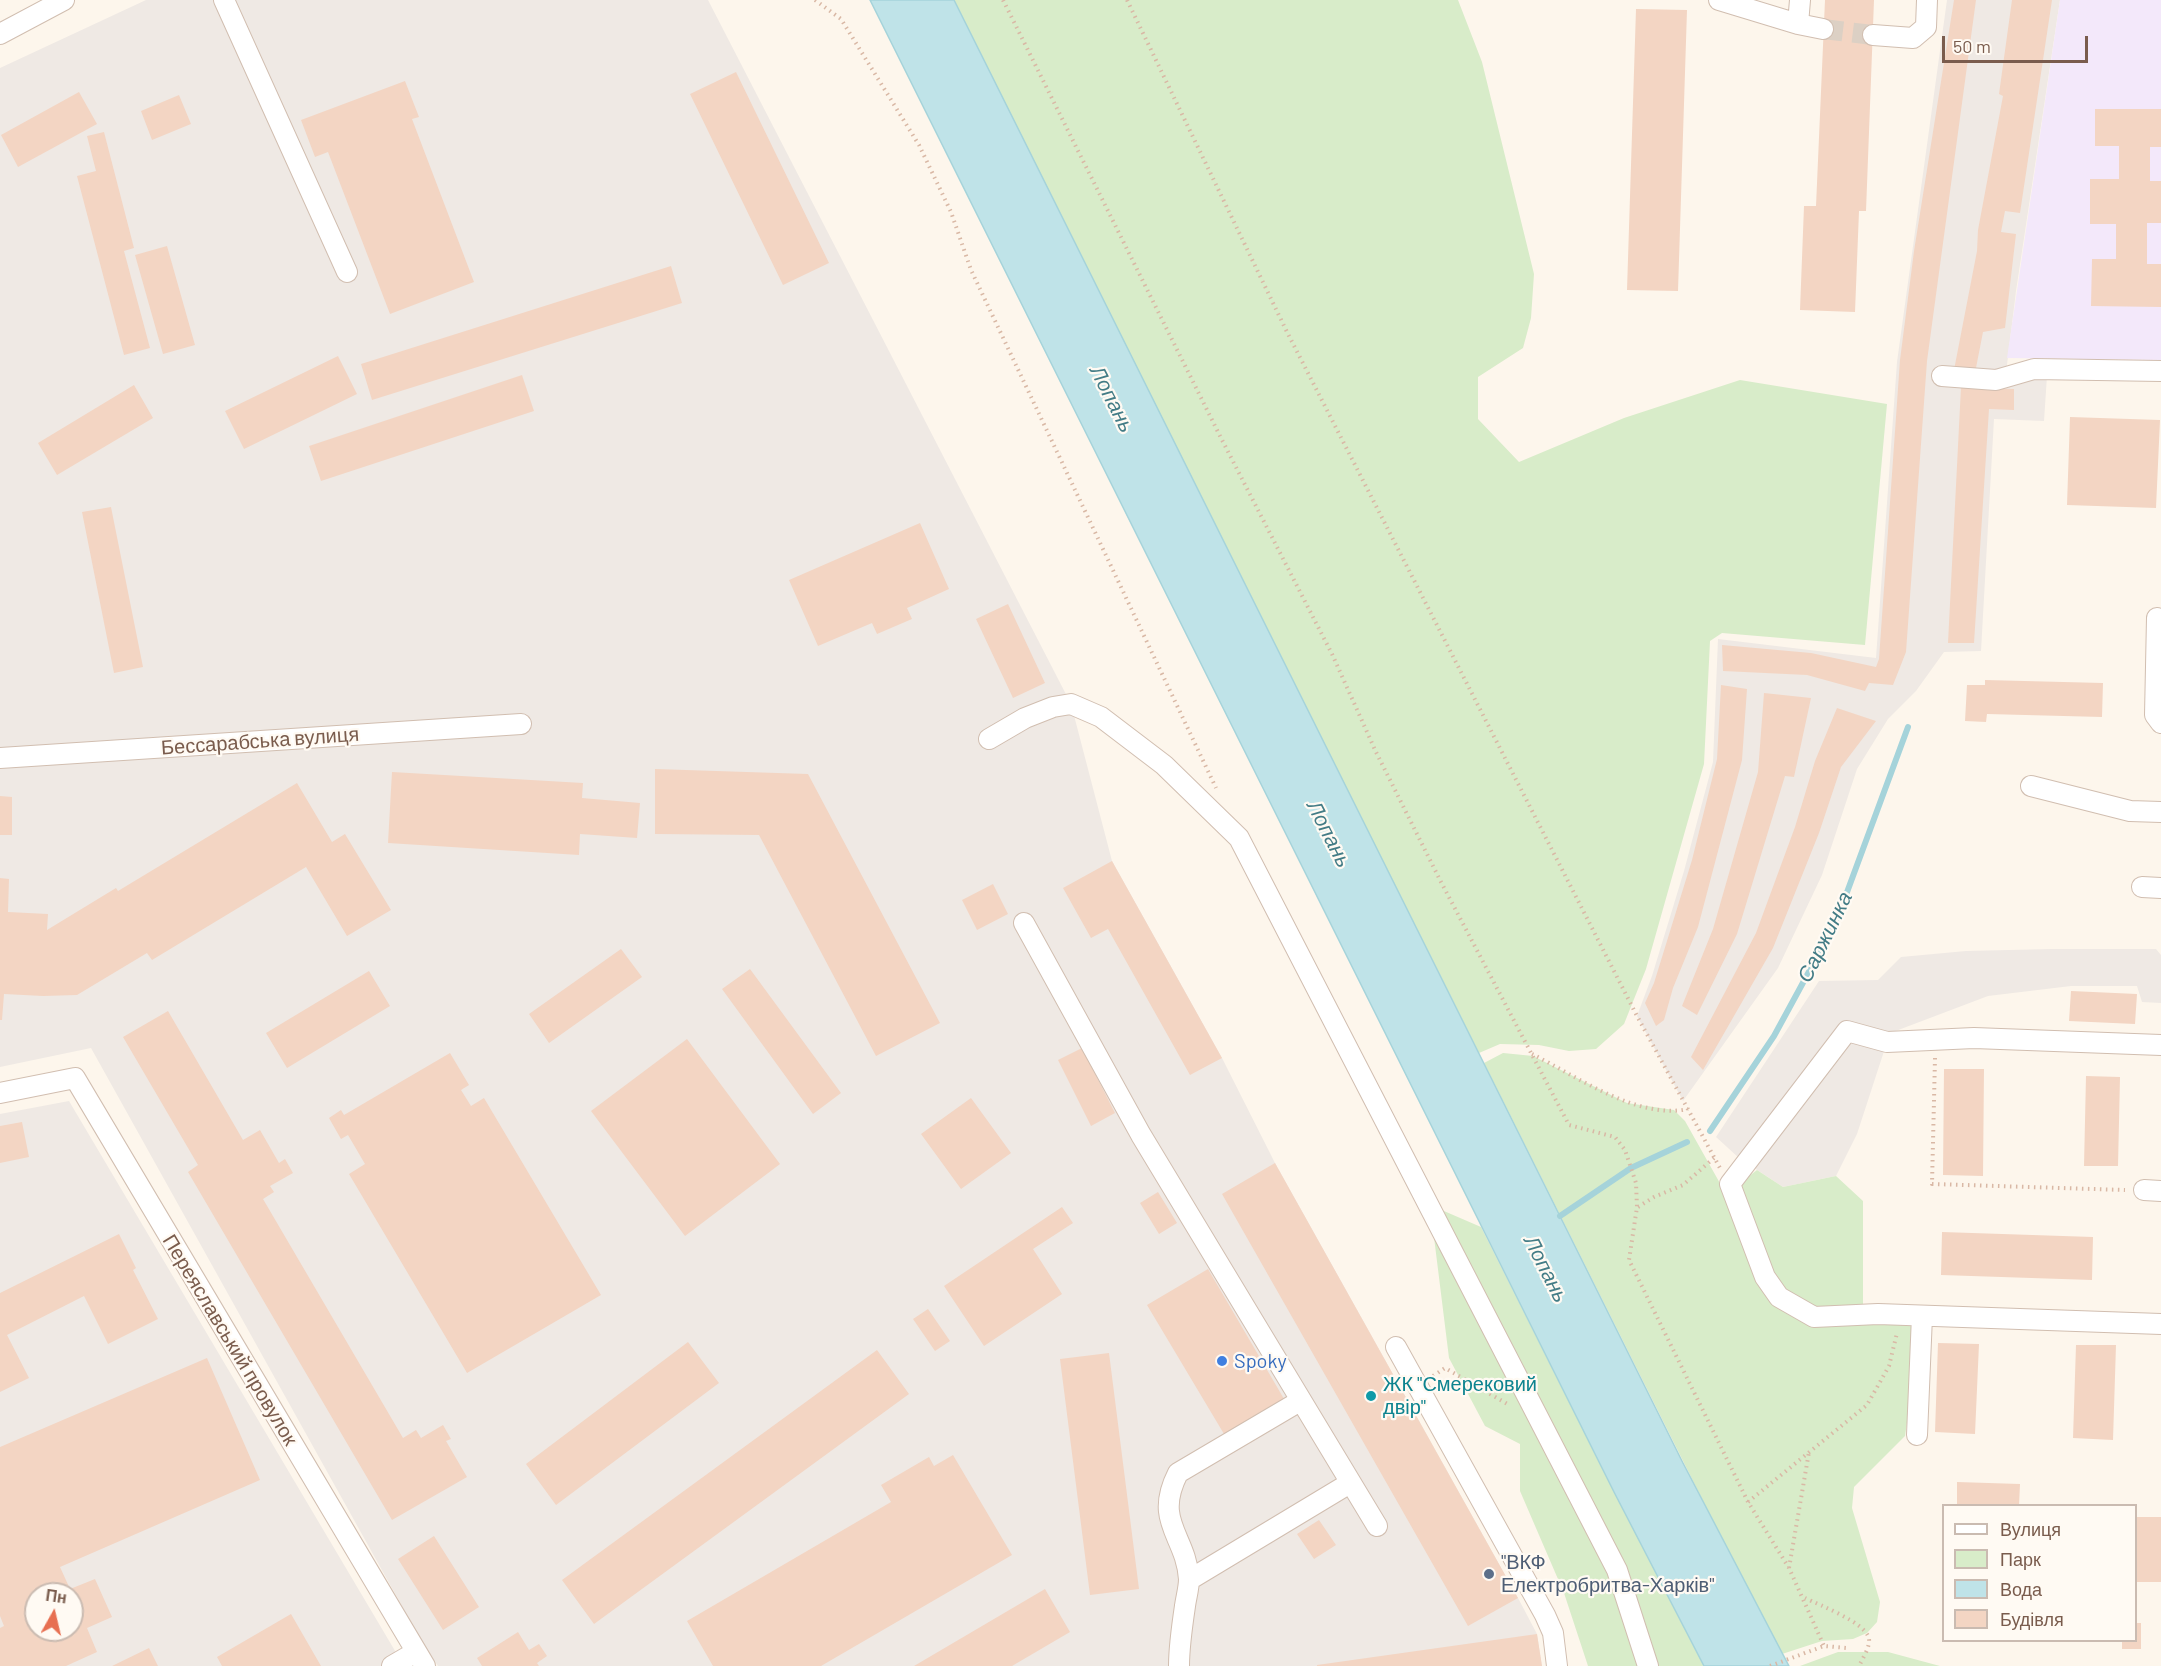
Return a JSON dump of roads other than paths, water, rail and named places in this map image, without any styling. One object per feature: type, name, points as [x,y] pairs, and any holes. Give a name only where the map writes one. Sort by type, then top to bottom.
[{"type":"street","points":[[0,34],[64,0]]},
{"type":"street","points":[[224,0],[347,272]]},
{"type":"street","points":[[1719,0],[1798,24],[1823,29]]},
{"type":"street","points":[[1798,24],[1800,0]]},
{"type":"street","points":[[1873,35],[1913,38],[1926,27],[1927,0]]},
{"type":"street","points":[[1942,376],[1996,380],[2034,369],[2161,371]]},
{"type":"street","points":[[2157,618],[2155,715],[2161,723]]},
{"type":"street","points":[[989,739],[1025,717],[1053,706],[1071,704],[1101,717],[1164,765],[1239,837],[1617,1570],[1648,1666]]},
{"type":"street","name":"Бессарабська вулиця","points":[[0,758],[520,724]]},
{"type":"street","points":[[2031,786],[2130,811],[2161,812]]},
{"type":"street","points":[[1024,923],[1141,1136],[1377,1526]]},
{"type":"street","points":[[2161,1045],[1974,1038],[1887,1042],[1847,1031],[1730,1184],[1765,1277],[1779,1297],[1814,1317],[1901,1315],[2161,1324]]},
{"type":"street","name":"Переяславський провулок","points":[[0,1093],[75,1078],[420,1659]]},
{"type":"street","points":[[1917,1435],[1922,1316]]},
{"type":"street","points":[[1396,1347],[1545,1615],[1553,1633],[1557,1666]]},
{"type":"street","points":[[1179,1666],[1179,1647],[1189,1580],[1186,1563],[1173,1532],[1167,1503],[1170,1488],[1178,1473],[1300,1401]]},
{"type":"street","points":[[1189,1580],[1350,1483]]},
{"type":"street","points":[[392,1666],[420,1659]]},
{"type":"water","name":"Лопань","points":[[870,0],[954,0],[1683,1463],[1789,1666],[1704,1666],[1614,1492]]},
{"type":"waterway","name":"Саржинка","points":[[1710,1131],[1774,1036],[1836,922],[1908,727]]},
{"type":"waterway","name":"Саржинка","points":[[1560,1216],[1631,1168],[1687,1142]]},
{"type":"tunnel","points":[[1823,29],[1873,35]]},
{"type":"place","name":"Spoky","points":[[1222,1361]]},
{"type":"place","name":"ЖК \"Смерековий двір\"","points":[[1371,1396]]},
{"type":"place","name":"\"ВКФ Електробритва-Харків\"","points":[[1489,1574]]}]
